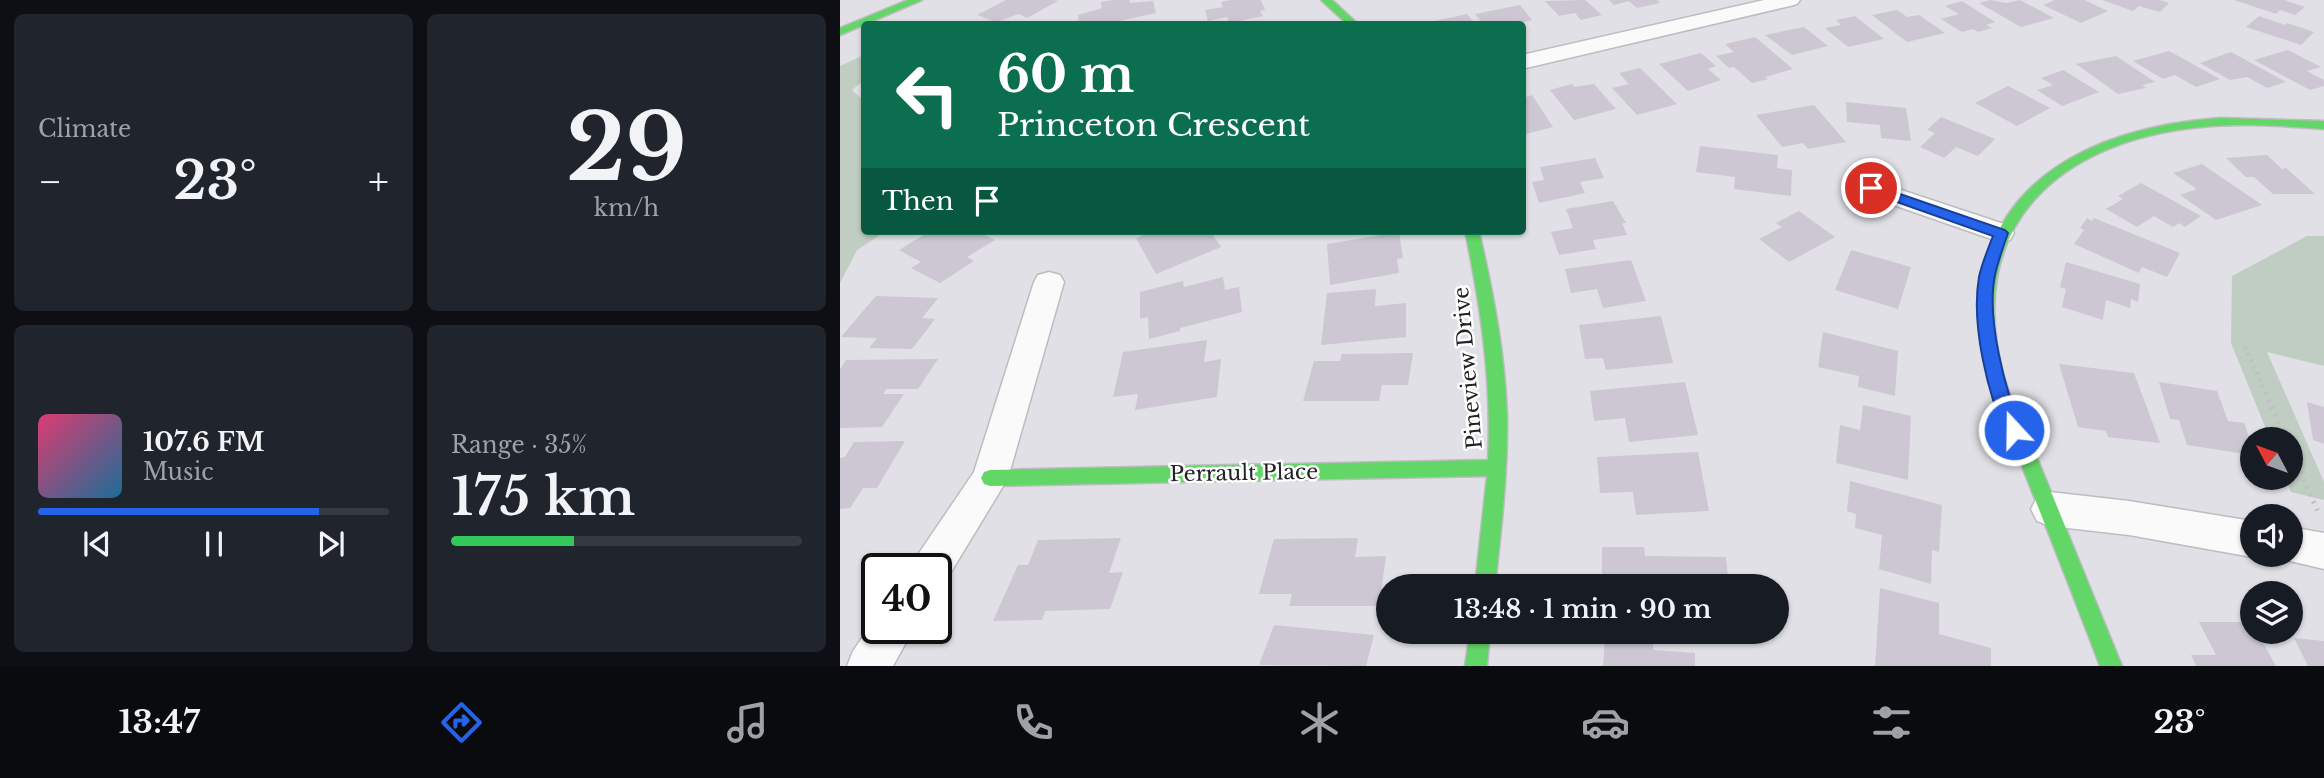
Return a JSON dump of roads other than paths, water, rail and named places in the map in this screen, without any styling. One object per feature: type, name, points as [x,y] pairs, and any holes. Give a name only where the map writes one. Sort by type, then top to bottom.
[{"type":"street","points":[[866,21],[916,0]]},
{"type":"street","points":[[1326,0],[1350,21]]},
{"type":"street","points":[[1526,61],[1790,0]]},
{"type":"street","points":[[840,32],[861,23]]},
{"type":"street","points":[[2111,666],[2090,618],[2050,509],[2004,408],[1986,331],[1987,278],[2000,233],[2014,210],[2048,176],[2078,158],[2111,144],[2185,125],[2240,122],[2324,125]]},
{"type":"street","points":[[1871,188],[2000,233]]},
{"type":"street","name":"Pineview Drive","points":[[1473,235],[1489,316],[1495,386],[1497,468],[1486,574]]},
{"type":"street","points":[[942,553],[990,478],[1049,282]]},
{"type":"street","name":"Perrault Place","points":[[990,478],[1497,468]]},
{"type":"street","points":[[2050,509],[2129,518],[2240,537]]},
{"type":"street","points":[[2303,540],[2321,533]]},
{"type":"street","points":[[868,666],[882,644]]},
{"type":"street","points":[[1476,666],[1479,644]]}]
